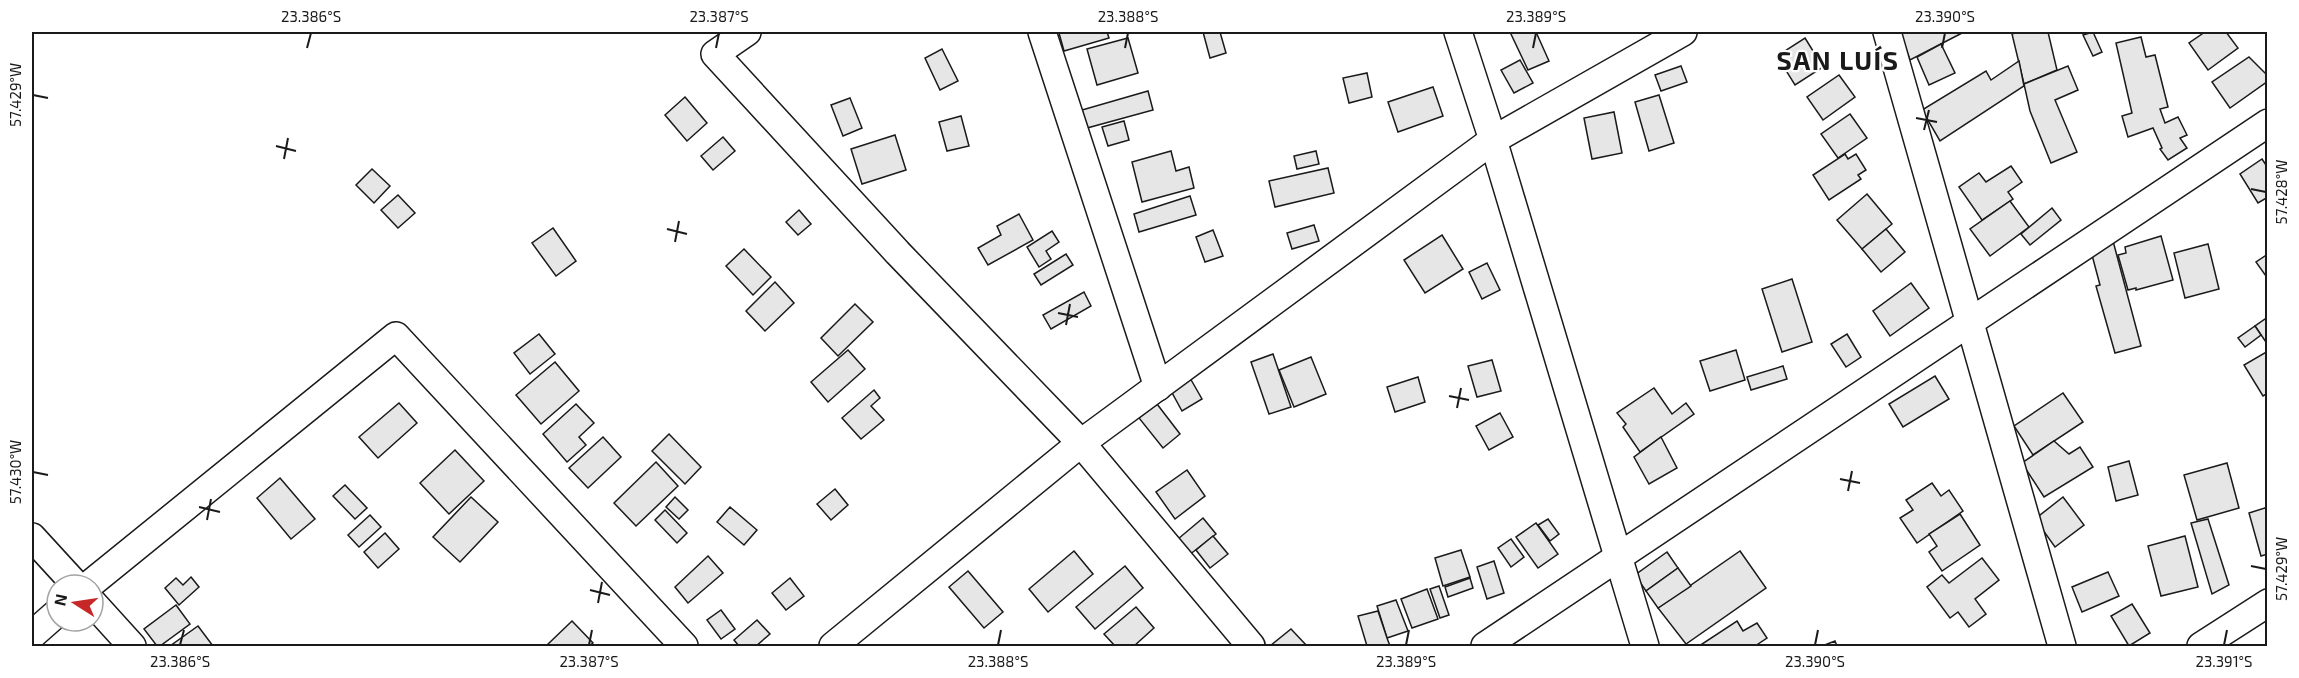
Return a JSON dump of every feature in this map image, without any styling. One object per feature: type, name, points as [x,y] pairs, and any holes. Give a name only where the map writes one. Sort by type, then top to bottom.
[{"type":"street","points":[[747,32],[715,54],[898,253],[1081,443],[1251,646]]},
{"type":"street","points":[[1042,32],[1158,387]]},
{"type":"street","points":[[1458,32],[1493,140],[1645,646]]},
{"type":"street","points":[[833,646],[1081,443],[1493,140],[1683,32]]},
{"type":"street","points":[[1887,32],[2062,646]]},
{"type":"street","points":[[1485,646],[2268,123]]},
{"type":"street","points":[[104,573],[396,336],[684,646]]},
{"type":"street","points":[[32,537],[65,573]]},
{"type":"street","points":[[2200,646],[2266,611]]},
{"type":"street","points":[[105,616],[132,646]]},
{"type":"street","points":[[32,635],[45,624]]},
{"type":"building","points":[[1107,32],[1109,38],[1064,51],[1059,33]]},
{"type":"building","points":[[1203,32],[1220,32],[1226,53],[1210,58]]},
{"type":"building","points":[[1510,32],[1536,32],[1549,61],[1528,70]]},
{"type":"building","points":[[1900,32],[1964,32],[1910,60]]},
{"type":"building","points":[[2048,32],[2057,70],[2024,84],[2012,34]]},
{"type":"building","points":[[2093,32],[2102,52],[2093,56],[2083,35]]},
{"type":"building","points":[[2205,32],[2226,32],[2238,48],[2208,70],[2189,43]]},
{"type":"building","points":[[2141,37],[2146,57],[2155,55],[2168,107],[2160,109],[2165,123],[2178,117],[2187,135],[2180,138],[2187,148],[2168,160],[2160,149],[2162,148],[2153,128],[2128,137],[2122,116],[2132,113],[2116,43]]},
{"type":"building","points":[[1128,38],[1138,73],[1097,85],[1087,49]]},
{"type":"building","points":[[1805,38],[1823,67],[1795,85],[1777,56]]},
{"type":"building","points":[[1941,44],[1955,73],[1929,85],[1917,57]]},
{"type":"building","points":[[942,49],[958,81],[940,90],[925,58]]},
{"type":"building","points":[[2249,57],[2268,76],[2268,81],[2230,108],[2212,82]]},
{"type":"building","points":[[1520,60],[1533,83],[1514,93],[1501,70]]},
{"type":"building","points":[[2019,61],[2024,86],[1940,141],[1922,110],[1986,71],[1991,80]]},
{"type":"building","points":[[1681,66],[1687,82],[1661,91],[1655,75]]},
{"type":"building","points":[[2068,66],[2078,90],[2055,100],[2077,152],[2051,163],[2030,111],[2024,84]]},
{"type":"building","points":[[1367,73],[1372,97],[1349,103],[1343,78]]},
{"type":"building","points":[[1839,75],[1855,97],[1823,120],[1807,97]]},
{"type":"building","points":[[1433,87],[1443,116],[1398,132],[1388,102]]},
{"type":"building","points":[[1148,91],[1153,110],[1087,128],[1082,110]]},
{"type":"building","points":[[1659,95],[1674,143],[1649,151],[1635,102]]},
{"type":"building","points":[[685,97],[707,123],[687,141],[665,115]]},
{"type":"building","points":[[850,98],[862,128],[843,136],[831,105]]},
{"type":"building","points":[[1614,112],[1622,153],[1592,159],[1584,118]]},
{"type":"building","points":[[1850,114],[1867,138],[1838,158],[1821,134]]},
{"type":"building","points":[[961,116],[969,146],[947,151],[939,122]]},
{"type":"building","points":[[1124,121],[1129,140],[1108,146],[1102,127]]},
{"type":"building","points":[[895,135],[906,170],[862,184],[851,149]]},
{"type":"building","points":[[723,137],[735,151],[713,170],[701,156]]},
{"type":"building","points":[[1171,151],[1176,171],[1189,167],[1194,188],[1142,202],[1132,162]]},
{"type":"building","points":[[1316,151],[1319,164],[1297,169],[1294,156]]},
{"type":"building","points":[[1845,154],[1848,159],[1856,154],[1866,170],[1858,175],[1861,179],[1829,200],[1813,175]]},
{"type":"building","points":[[2262,159],[2268,168],[2268,197],[2258,203],[2240,174]]},
{"type":"building","points":[[2011,166],[2022,182],[2008,192],[2013,199],[1982,220],[1959,187],[1979,173],[1986,182]]},
{"type":"building","points":[[1328,168],[1334,193],[1275,207],[1269,181]]},
{"type":"building","points":[[372,169],[390,186],[374,203],[356,185]]},
{"type":"building","points":[[1867,194],[1892,224],[1862,249],[1837,220]]},
{"type":"building","points":[[398,195],[415,213],[398,228],[381,210]]},
{"type":"building","points":[[1190,196],[1196,215],[1139,232],[1134,214]]},
{"type":"building","points":[[2010,201],[2029,227],[1990,256],[1970,229]]},
{"type":"building","points":[[2052,208],[2061,220],[2030,245],[2021,234]]},
{"type":"building","points":[[799,210],[811,224],[798,235],[786,222]]},
{"type":"building","points":[[1019,214],[1033,240],[988,265],[978,248],[1001,235],[997,226]]},
{"type":"building","points":[[1314,225],[1319,241],[1292,249],[1287,233]]},
{"type":"building","points":[[553,228],[576,261],[556,276],[532,243]]},
{"type":"building","points":[[1886,229],[1905,252],[1881,272],[1862,249]]},
{"type":"building","points":[[1213,230],[1223,256],[1205,262],[1196,237]]},
{"type":"building","points":[[1052,231],[1059,242],[1046,251],[1051,259],[1039,267],[1027,247]]},
{"type":"building","points":[[1442,235],[1463,269],[1425,293],[1404,260]]},
{"type":"building","points":[[2161,236],[2173,280],[2128,290],[2118,255],[2126,253],[2125,247]]},
{"type":"building","points":[[2113,241],[2141,346],[2115,353],[2096,286],[2100,285],[2092,255]]},
{"type":"building","points":[[2208,244],[2219,289],[2185,298],[2174,253]]},
{"type":"building","points":[[744,249],[771,277],[753,295],[726,266]]},
{"type":"building","points":[[1066,254],[1073,265],[1041,285],[1034,274]]},
{"type":"building","points":[[2268,254],[2268,279],[2256,262]]},
{"type":"building","points":[[1487,263],[1500,290],[1482,299],[1469,272]]},
{"type":"building","points":[[1792,279],[1812,342],[1782,352],[1762,289]]},
{"type":"building","points":[[775,282],[794,303],[765,331],[746,311]]},
{"type":"building","points":[[1911,283],[1929,308],[1890,336],[1873,311]]},
{"type":"building","points":[[1084,292],[1091,306],[1051,329],[1043,315]]},
{"type":"building","points":[[855,304],[873,322],[838,356],[821,338]]},
{"type":"building","points":[[2268,317],[2268,345],[2255,326]]},
{"type":"building","points":[[2255,326],[2261,335],[2245,347],[2238,338]]},
{"type":"building","points":[[539,334],[555,354],[530,374],[514,353]]},
{"type":"building","points":[[1847,334],[1861,357],[1846,367],[1831,344]]},
{"type":"building","points":[[848,350],[865,369],[828,402],[811,382]]},
{"type":"building","points":[[1736,350],[1745,380],[1710,391],[1700,361]]},
{"type":"building","points":[[2268,351],[2268,393],[2263,396],[2244,365]]},
{"type":"building","points":[[1273,354],[1291,407],[1269,414],[1251,362]]},
{"type":"building","points":[[1311,357],[1326,394],[1294,407],[1279,370]]},
{"type":"building","points":[[1492,360],[1501,391],[1477,397],[1468,366]]},
{"type":"building","points":[[555,362],[579,391],[541,424],[516,395]]},
{"type":"building","points":[[1783,366],[1787,379],[1751,390],[1747,377]]},
{"type":"building","points":[[1935,376],[1949,399],[1903,427],[1889,404]]},
{"type":"building","points":[[1418,377],[1425,402],[1395,412],[1387,387]]},
{"type":"building","points":[[1190,378],[1202,399],[1182,411],[1170,389]]},
{"type":"building","points":[[1654,388],[1672,414],[1686,403],[1694,414],[1640,452],[1623,427],[1626,424],[1617,413]]},
{"type":"building","points":[[874,390],[880,398],[871,406],[884,420],[861,439],[842,418]]},
{"type":"building","points":[[2063,393],[2083,422],[2033,455],[2014,426]]},
{"type":"building","points":[[399,403],[417,423],[378,458],[359,437]]},
{"type":"building","points":[[576,404],[594,423],[579,437],[586,445],[567,462],[543,434]]},
{"type":"building","points":[[1157,404],[1180,434],[1163,448],[1139,418]]},
{"type":"building","points":[[1500,413],[1513,437],[1489,450],[1476,426]]},
{"type":"building","points":[[669,434],[701,467],[685,484],[652,451]]},
{"type":"building","points":[[603,437],[621,457],[588,488],[569,468]]},
{"type":"building","points":[[1661,437],[1677,468],[1649,484],[1634,457]]},
{"type":"building","points":[[2054,441],[2069,454],[2080,447],[2093,467],[2044,497],[2022,463]]},
{"type":"building","points":[[455,450],[484,481],[449,514],[420,483]]},
{"type":"building","points":[[2129,461],[2138,495],[2116,501],[2108,467]]},
{"type":"building","points":[[656,462],[678,486],[636,526],[614,503]]},
{"type":"building","points":[[2227,463],[2239,508],[2197,520],[2184,475]]},
{"type":"building","points":[[1187,470],[1205,496],[1175,519],[1156,492]]},
{"type":"building","points":[[280,478],[315,519],[291,539],[257,498]]},
{"type":"building","points":[[1932,483],[1941,496],[1949,490],[1963,511],[1917,543],[1900,518],[1913,510],[1906,500]]},
{"type":"building","points":[[345,485],[367,508],[355,519],[333,496]]},
{"type":"building","points":[[835,489],[848,505],[831,520],[817,504]]},
{"type":"building","points":[[471,497],[498,522],[460,562],[433,537]]},
{"type":"building","points":[[675,497],[688,510],[679,519],[666,507]]},
{"type":"building","points":[[2063,497],[2084,525],[2055,547],[2035,519]]},
{"type":"building","points":[[730,507],[757,530],[744,545],[717,522]]},
{"type":"building","points":[[2268,507],[2268,554],[2261,556],[2249,513]]},
{"type":"building","points":[[665,510],[687,533],[677,543],[655,520]]},
{"type":"building","points":[[1960,514],[1980,545],[1942,571],[1929,552],[1937,546],[1929,534]]},
{"type":"building","points":[[370,515],[381,527],[359,547],[348,535]]},
{"type":"building","points":[[1203,518],[1216,534],[1184,559],[1172,544]]},
{"type":"building","points":[[1548,519],[1559,534],[1550,541],[1538,525]]},
{"type":"building","points":[[2208,519],[2229,585],[2212,594],[2191,523]]},
{"type":"building","points":[[1536,523],[1558,554],[1538,568],[1516,537]]},
{"type":"building","points":[[385,533],[399,549],[378,568],[364,552]]},
{"type":"building","points":[[1213,536],[1228,554],[1210,568],[1196,550]]},
{"type":"building","points":[[2185,536],[2198,587],[2161,596],[2148,546]]},
{"type":"building","points":[[1511,539],[1524,557],[1511,567],[1498,548]]},
{"type":"building","points":[[1461,550],[1470,577],[1443,586],[1435,558]]},
{"type":"building","points":[[1074,551],[1093,574],[1048,612],[1029,589]]},
{"type":"building","points":[[1740,551],[1766,588],[1686,644],[1658,608]]},
{"type":"building","points":[[1667,552],[1678,568],[1646,591],[1635,575]]},
{"type":"building","points":[[708,556],[723,573],[688,603],[675,587]]},
{"type":"building","points":[[1982,558],[1999,580],[1975,599],[1986,614],[1969,627],[1958,612],[1950,618],[1927,587],[1942,575],[1949,583]]},
{"type":"building","points":[[1494,561],[1504,593],[1487,599],[1477,567]]},
{"type":"building","points":[[1125,566],[1143,588],[1095,629],[1076,607]]},
{"type":"building","points":[[1678,568],[1691,586],[1658,608],[1646,591]]},
{"type":"building","points":[[968,571],[1003,612],[984,628],[949,587]]},
{"type":"building","points":[[2108,572],[2119,596],[2082,612],[2072,587]]},
{"type":"building","points":[[191,577],[199,587],[179,605],[165,588],[176,578],[183,585]]},
{"type":"building","points":[[790,578],[804,596],[786,610],[772,593]]},
{"type":"building","points":[[1470,578],[1473,588],[1448,597],[1445,587]]},
{"type":"building","points":[[1439,586],[1449,615],[1440,618],[1430,589]]},
{"type":"building","points":[[1427,589],[1438,619],[1412,628],[1401,599]]},
{"type":"building","points":[[1396,600],[1408,631],[1387,638],[1377,606]]},
{"type":"building","points":[[2132,604],[2150,633],[2129,646],[2111,616]]},
{"type":"building","points":[[176,605],[190,624],[157,646],[144,629]]},
{"type":"building","points":[[1136,607],[1154,628],[1134,646],[1115,646],[1104,634]]},
{"type":"building","points":[[721,610],[735,629],[721,639],[707,620]]},
{"type":"building","points":[[1378,611],[1390,646],[1367,646],[1358,616]]},
{"type":"building","points":[[757,620],[770,634],[756,646],[739,646],[734,640]]},
{"type":"building","points":[[572,621],[593,643],[589,646],[546,646]]},
{"type":"building","points":[[1737,621],[1743,631],[1757,623],[1767,638],[1755,646],[1699,646]]},
{"type":"building","points":[[198,626],[213,646],[170,646]]},
{"type":"building","points":[[1291,629],[1307,646],[1270,646]]},
{"type":"building","points":[[1835,641],[1837,646],[1822,646]]},
{"type":"district","name":"SAN LUÍS","points":[[1838,59]]}]
